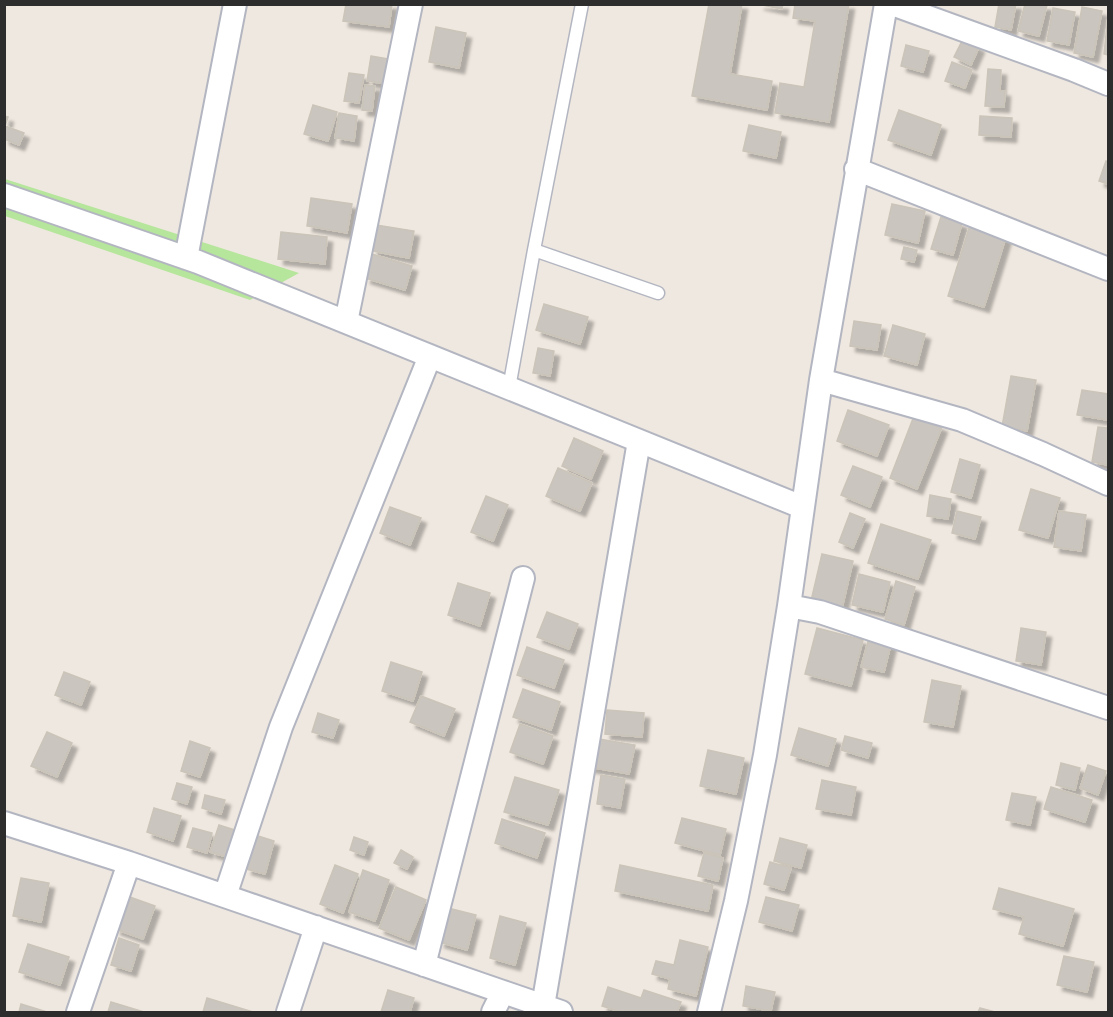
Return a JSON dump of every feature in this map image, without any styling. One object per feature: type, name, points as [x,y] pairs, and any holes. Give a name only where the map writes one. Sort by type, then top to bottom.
[{"type":"street","points":[[186,258],[235,4]]},
{"type":"street","points":[[346,322],[411,4]]},
{"type":"street","points":[[709,1012],[736,901],[765,755],[821,380],[886,4]]},
{"type":"street","points":[[892,4],[1108,84]]},
{"type":"street","points":[[856,169],[1108,269]]},
{"type":"street","points":[[4,195],[186,258],[802,507]]},
{"type":"street","points":[[225,896],[281,727],[430,356]]},
{"type":"street","points":[[821,380],[962,420],[1108,484]]},
{"type":"street","points":[[4,823],[129,863],[552,1009],[639,441]]},
{"type":"street","points":[[424,965],[523,578]]},
{"type":"street","points":[[789,606],[820,612],[1108,708]]},
{"type":"street","points":[[78,1012],[129,863]]},
{"type":"street","points":[[288,1012],[316,927]]},
{"type":"street","points":[[493,1012],[503,992]]},
{"type":"lane","points":[[509,388],[582,4]]},
{"type":"lane","points":[[534,250],[658,293]]},
{"type":"green space","points":[[5,179],[299,273],[250,300],[5,216]]},
{"type":"building","points":[[346,4],[392,4],[389,27],[343,21]]},
{"type":"building","points":[[709,4],[742,4],[730,74],[772,81],[767,110],[692,96]]},
{"type":"building","points":[[758,4],[783,4],[782,9]]},
{"type":"building","points":[[795,4],[849,4],[829,122],[775,113],[780,83],[804,87],[815,21],[793,18]]},
{"type":"building","points":[[999,4],[1016,4],[1011,30],[995,27]]},
{"type":"building","points":[[1025,4],[1047,5],[1039,36],[1018,31]]},
{"type":"building","points":[[1082,7],[1102,11],[1093,57],[1074,53]]},
{"type":"building","points":[[1053,8],[1075,12],[1069,45],[1047,41]]},
{"type":"building","points":[[1108,17],[1108,55],[1104,54]]},
{"type":"building","points":[[436,27],[466,33],[459,68],[429,62]]},
{"type":"building","points":[[963,39],[979,47],[971,65],[954,57]]},
{"type":"building","points":[[906,45],[929,51],[923,72],[901,66]]},
{"type":"building","points":[[371,56],[389,59],[385,84],[367,81]]},
{"type":"building","points":[[952,62],[972,70],[965,88],[945,81]]},
{"type":"building","points":[[988,69],[1001,70],[1000,91],[1005,91],[1004,107],[985,106]]},
{"type":"building","points":[[349,73],[364,75],[359,103],[344,101]]},
{"type":"building","points":[[365,85],[375,86],[372,111],[362,110]]},
{"type":"building","points":[[313,105],[337,112],[328,141],[304,134]]},
{"type":"building","points":[[899,110],[941,125],[931,155],[888,140]]},
{"type":"building","points":[[339,113],[357,116],[354,141],[335,138]]},
{"type":"building","points":[[4,116],[8,117],[5,126],[24,133],[19,145],[4,139]]},
{"type":"building","points":[[980,116],[1012,118],[1011,137],[979,135]]},
{"type":"building","points":[[749,125],[781,132],[776,158],[743,151]]},
{"type":"building","points":[[1106,161],[1108,162],[1108,184],[1099,181]]},
{"type":"building","points":[[311,198],[352,204],[347,233],[307,226]]},
{"type":"building","points":[[892,204],[925,211],[918,243],[885,235]]},
{"type":"building","points":[[941,217],[962,223],[953,255],[931,249]]},
{"type":"building","points":[[376,225],[414,231],[409,258],[372,251]]},
{"type":"building","points":[[970,225],[1006,237],[984,307],[948,296]]},
{"type":"building","points":[[281,232],[327,237],[325,264],[278,259]]},
{"type":"building","points":[[904,247],[917,250],[914,262],[901,259]]},
{"type":"building","points":[[372,254],[412,266],[405,290],[365,278]]},
{"type":"building","points":[[544,304],[588,317],[580,344],[536,330]]},
{"type":"building","points":[[854,321],[881,325],[877,350],[850,346]]},
{"type":"building","points":[[893,325],[925,334],[917,365],[884,356]]},
{"type":"building","points":[[538,348],[554,351],[550,376],[533,373]]},
{"type":"building","points":[[1011,376],[1036,380],[1027,431],[1002,427]]},
{"type":"building","points":[[1082,390],[1108,394],[1108,420],[1077,415]]},
{"type":"building","points":[[848,410],[889,425],[877,456],[837,441]]},
{"type":"building","points":[[914,416],[942,427],[917,489],[890,478]]},
{"type":"building","points":[[1098,427],[1108,428],[1108,465],[1092,462]]},
{"type":"building","points":[[574,438],[603,451],[591,479],[562,466]]},
{"type":"building","points":[[960,459],[980,465],[971,498],[951,492]]},
{"type":"building","points":[[853,466],[882,477],[870,507],[841,495]]},
{"type":"building","points":[[558,468],[592,483],[580,511],[546,496]]},
{"type":"building","points":[[1031,489],[1060,498],[1048,538],[1019,530]]},
{"type":"building","points":[[930,495],[951,499],[948,519],[927,516]]},
{"type":"building","points":[[486,496],[508,505],[493,541],[471,532]]},
{"type":"building","points":[[390,507],[421,518],[410,545],[380,533]]},
{"type":"building","points":[[957,511],[981,517],[975,539],[952,533]]},
{"type":"building","points":[[1059,511],[1086,515],[1081,551],[1054,547]]},
{"type":"building","points":[[850,513],[865,519],[853,548],[839,542]]},
{"type":"building","points":[[881,524],[931,540],[918,579],[868,563]]},
{"type":"building","points":[[822,554],[853,561],[842,608],[811,601]]},
{"type":"building","points":[[859,574],[890,582],[883,612],[852,605]]},
{"type":"building","points":[[896,581],[915,587],[904,625],[885,619]]},
{"type":"building","points":[[458,583],[490,593],[480,626],[448,615]]},
{"type":"building","points":[[547,612],[578,624],[569,649],[537,637]]},
{"type":"building","points":[[817,628],[863,640],[851,686],[805,674]]},
{"type":"building","points":[[1021,628],[1046,632],[1041,665],[1016,661]]},
{"type":"building","points":[[869,638],[891,644],[884,672],[861,667]]},
{"type":"building","points":[[527,647],[564,660],[554,688],[517,675]]},
{"type":"building","points":[[391,662],[422,672],[413,701],[382,691]]},
{"type":"building","points":[[64,672],[90,682],[81,705],[55,695]]},
{"type":"building","points":[[932,680],[961,686],[953,727],[924,722]]},
{"type":"building","points":[[523,689],[560,702],[551,730],[513,717]]},
{"type":"building","points":[[421,696],[455,709],[444,736],[410,722]]},
{"type":"building","points":[[607,710],[644,713],[642,737],[605,734]]},
{"type":"building","points":[[318,713],[339,720],[333,738],[312,732]]},
{"type":"building","points":[[520,724],[553,736],[543,764],[510,752]]},
{"type":"building","points":[[799,728],[836,739],[828,766],[791,755]]},
{"type":"building","points":[[47,732],[72,743],[57,777],[31,766]]},
{"type":"building","points":[[845,736],[872,743],[868,758],[841,750]]},
{"type":"building","points":[[593,738],[635,745],[629,774],[588,767]]},
{"type":"building","points":[[190,741],[210,748],[200,777],[181,771]]},
{"type":"building","points":[[708,750],[744,758],[736,794],[700,786]]},
{"type":"building","points":[[1061,763],[1080,768],[1075,790],[1056,785]]},
{"type":"building","points":[[1088,765],[1106,771],[1098,795],[1080,788]]},
{"type":"building","points":[[601,775],[625,779],[620,808],[597,804]]},
{"type":"building","points":[[515,777],[559,790],[548,825],[504,812]]},
{"type":"building","points":[[822,780],[856,787],[851,815],[816,809]]},
{"type":"building","points":[[177,783],[192,787],[187,804],[172,799]]},
{"type":"building","points":[[1051,787],[1092,800],[1085,822],[1044,809]]},
{"type":"building","points":[[1012,793],[1036,797],[1030,825],[1006,820]]},
{"type":"building","points":[[205,795],[225,800],[221,814],[202,808]]},
{"type":"building","points":[[154,808],[181,816],[173,841],[147,832]]},
{"type":"building","points":[[682,818],[726,829],[720,855],[675,843]]},
{"type":"building","points":[[502,819],[545,833],[537,858],[495,843]]},
{"type":"building","points":[[219,825],[238,831],[230,858],[210,852]]},
{"type":"building","points":[[193,828],[212,833],[207,853],[187,847]]},
{"type":"building","points":[[255,835],[274,841],[265,874],[246,869]]},
{"type":"building","points":[[354,837],[368,842],[364,855],[350,850]]},
{"type":"building","points":[[780,838],[807,845],[801,868],[774,861]]},
{"type":"building","points":[[401,850],[413,857],[407,869],[394,863]]},
{"type":"building","points":[[704,853],[723,858],[718,881],[698,876]]},
{"type":"building","points":[[770,862],[791,868],[784,890],[764,884]]},
{"type":"building","points":[[335,865],[358,874],[343,913],[320,904]]},
{"type":"building","points":[[620,865],[713,885],[708,911],[615,891]]},
{"type":"building","points":[[363,870],[389,880],[375,921],[349,912]]},
{"type":"building","points":[[21,878],[49,883],[41,922],[13,916]]},
{"type":"building","points":[[396,887],[426,900],[409,940],[379,928]]},
{"type":"building","points":[[999,888],[1074,909],[1063,946],[1019,934],[1024,917],[993,909]]},
{"type":"building","points":[[127,896],[155,906],[143,939],[115,929]]},
{"type":"building","points":[[766,897],[799,905],[792,931],[759,922]]},
{"type":"building","points":[[448,908],[476,915],[467,950],[439,942]]},
{"type":"building","points":[[500,916],[526,923],[515,965],[490,958]]},
{"type":"building","points":[[119,938],[139,945],[131,971],[111,965]]},
{"type":"building","points":[[680,940],[708,947],[696,996],[668,989],[670,979],[652,974],[656,961],[674,965]]},
{"type":"building","points":[[28,944],[69,957],[60,985],[19,972]]},
{"type":"building","points":[[1064,956],[1094,962],[1087,992],[1057,985]]},
{"type":"building","points":[[746,986],[775,992],[771,1011],[743,1006]]},
{"type":"building","points":[[608,987],[641,998],[644,990],[681,1002],[677,1012],[621,1012],[602,1006]]},
{"type":"building","points":[[388,990],[414,998],[410,1012],[381,1012]]},
{"type":"building","points":[[207,998],[253,1012],[203,1012]]},
{"type":"building","points":[[111,1002],[144,1012],[108,1012]]},
{"type":"building","points":[[21,1004],[47,1012],[19,1012]]},
{"type":"building","points":[[980,1008],[995,1012],[978,1012]]}]
